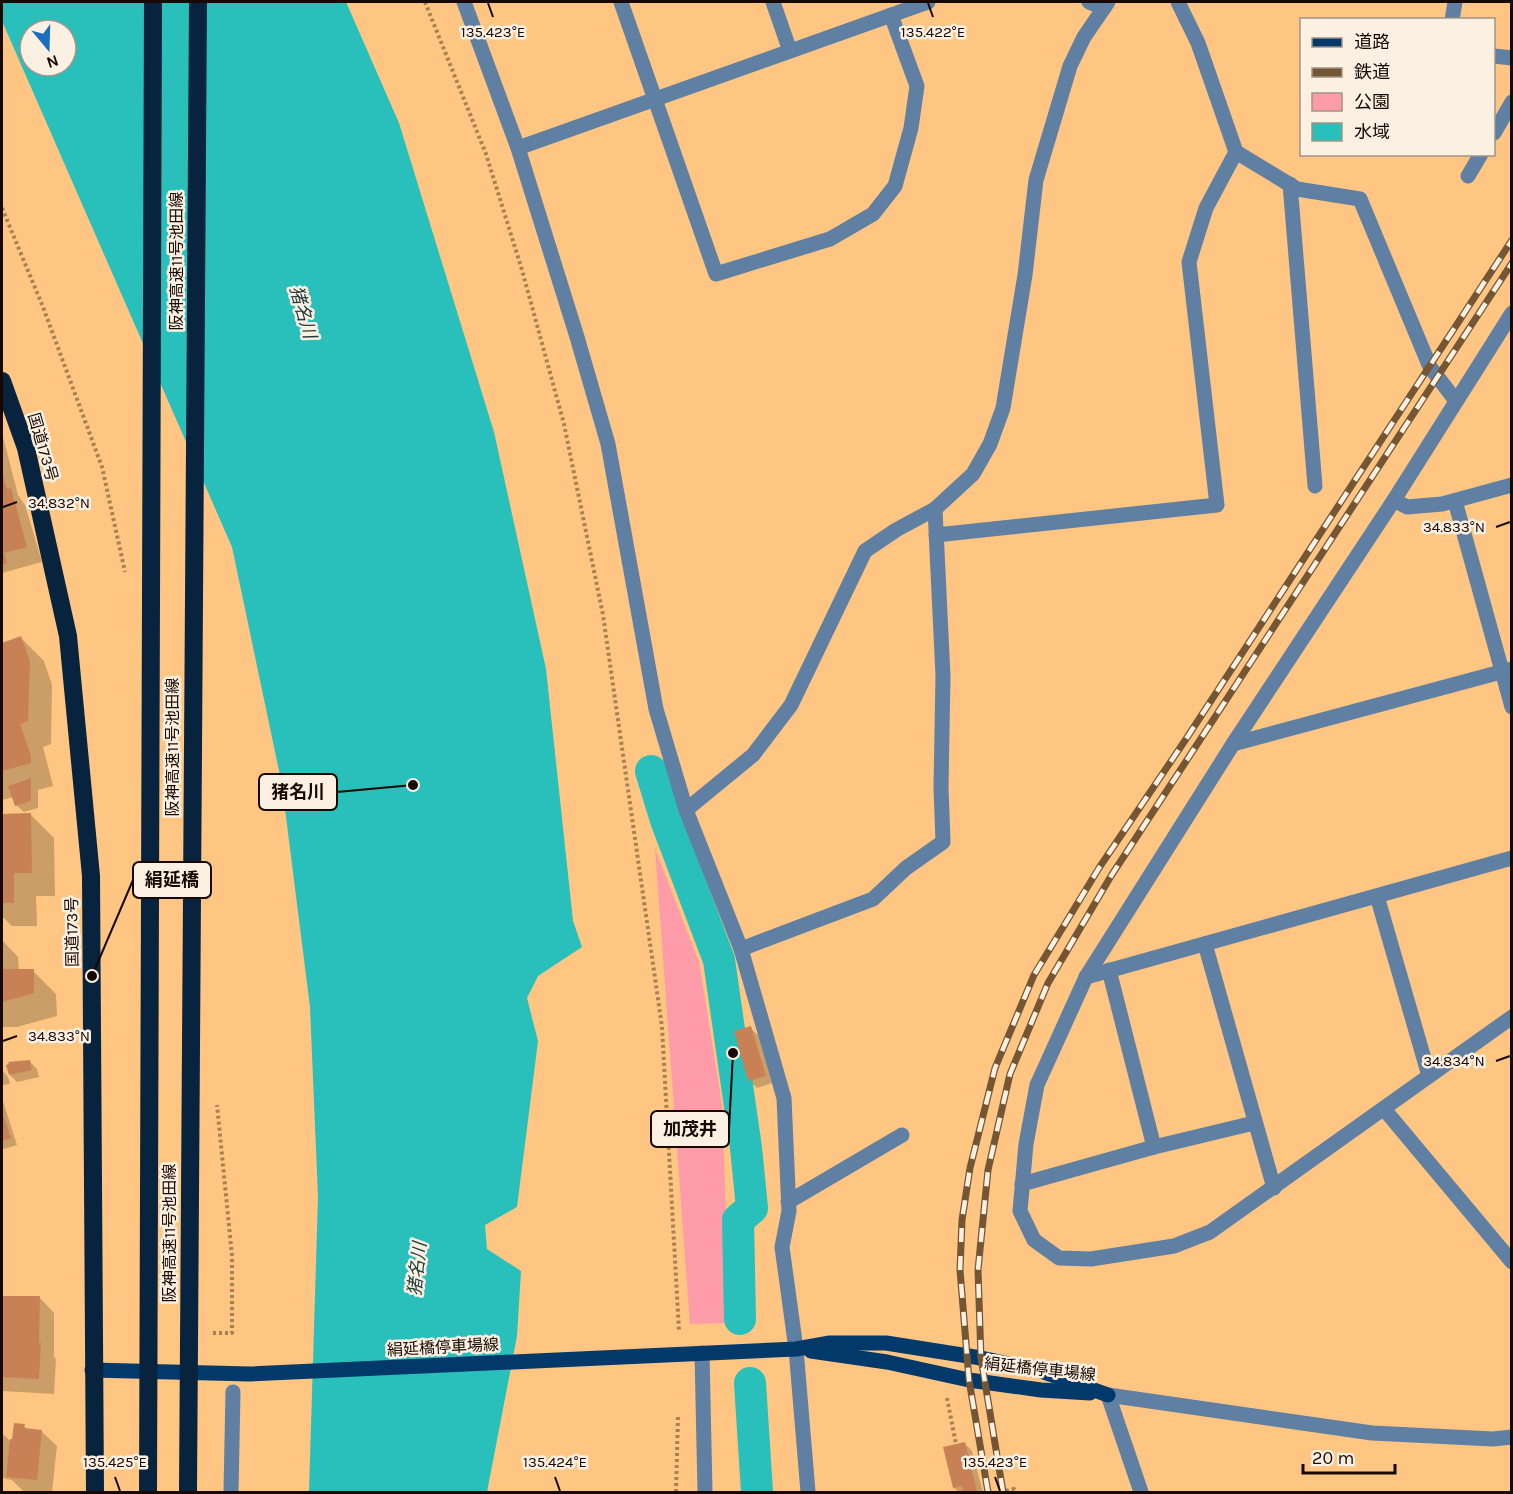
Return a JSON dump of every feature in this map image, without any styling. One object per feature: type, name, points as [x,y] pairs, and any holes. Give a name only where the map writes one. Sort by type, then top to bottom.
[{"type":"highway","name":"阪神高速11号池田線","points":[[148,1492],[153,2]]},
{"type":"highway","name":"阪神高速11号池田線","points":[[188,1492],[198,2]]},
{"type":"highway","name":"国道173号","points":[[2,381],[26,448],[68,636],[91,876],[92,1370],[95,1492]]},
{"type":"main road","name":"絹延橋停車場線","points":[[92,1370],[250,1374],[746,1352],[796,1349],[830,1343],[886,1344],[981,1358],[1038,1370],[1108,1395]]},
{"type":"main road","name":"絹延橋停車場線","points":[[796,1349],[887,1362],[969,1380],[1041,1390],[1108,1395]]},
{"type":"street","points":[[464,2],[518,148],[577,337],[608,444],[656,709],[686,810],[741,949],[784,1098],[789,1211],[782,1247],[796,1349],[808,1492]]},
{"type":"street","points":[[621,2],[716,274],[830,239],[873,214],[895,186],[911,128],[917,86],[891,15]]},
{"type":"street","points":[[773,2],[790,51]]},
{"type":"street","points":[[518,148],[928,2]]},
{"type":"street","points":[[686,810],[753,755],[791,705],[865,551],[896,530],[935,509],[973,474],[990,444],[1003,408],[1025,275],[1036,180],[1070,66],[1084,37],[1106,4],[1089,2]]},
{"type":"street","points":[[1178,2],[1198,43],[1236,152],[1297,189],[1360,199],[1430,367],[1456,401]]},
{"type":"street","points":[[1452,18],[1455,2]]},
{"type":"street","points":[[1495,56],[1512,58]]},
{"type":"street","points":[[1495,131],[1512,102]]},
{"type":"street","points":[[936,535],[1217,505],[1189,262],[1206,208],[1236,152]]},
{"type":"street","points":[[1468,176],[1479,156]]},
{"type":"street","points":[[1290,184],[1315,486]]},
{"type":"street","points":[[1512,314],[1394,500],[1233,744],[1086,977],[1037,1085],[1026,1144],[1020,1211],[1034,1240],[1059,1258],[1091,1260],[1174,1246],[1210,1232],[1512,1017]]},
{"type":"street","points":[[1394,500],[1407,507],[1442,504],[1512,485]]},
{"type":"street","points":[[1455,501],[1507,671],[1512,707]]},
{"type":"street","points":[[741,949],[873,899],[906,868],[943,842],[941,787],[943,676],[935,509]]},
{"type":"street","points":[[1233,744],[1507,671]]},
{"type":"street","points":[[1086,977],[1512,858]]},
{"type":"street","points":[[1377,896],[1429,1076]]},
{"type":"street","points":[[1205,944],[1274,1188]]},
{"type":"street","points":[[1109,970],[1154,1147]]},
{"type":"street","points":[[1383,1109],[1512,1262]]},
{"type":"street","points":[[1022,1184],[1154,1147],[1254,1123]]},
{"type":"street","points":[[788,1202],[902,1135]]},
{"type":"street","points":[[702,1353],[705,1492]]},
{"type":"street","points":[[231,1492],[233,1392]]},
{"type":"street","points":[[1141,1492],[1108,1395],[1372,1433],[1493,1439],[1512,1437]]},
{"type":"path","points":[[425,2],[486,154],[522,270],[564,424],[603,615],[662,1027],[679,1332]]},
{"type":"path","points":[[942,1374],[956,1444]]},
{"type":"path","points":[[676,1492],[678,1411]]},
{"type":"path","points":[[1000,1492],[1014,1489],[1015,1492]]},
{"type":"green space","points":[[655,849],[699,962],[722,1104],[730,1323],[690,1324]]},
{"type":"water","points":[[2,2],[346,2],[399,123],[494,432],[546,669],[573,921],[582,947],[538,976],[527,998],[538,1041],[517,1207],[485,1225],[487,1249],[521,1271],[517,1336],[487,1492],[309,1492],[318,1197],[310,1007],[282,785],[232,547],[27,78],[78,78],[78,18],[18,18],[18,58],[2,21]]},
{"type":"building","points":[[2,473],[7,489],[11,488],[27,547],[4,553],[7,563],[2,564]]},
{"type":"building","points":[[21,636],[30,661],[28,721],[20,724],[31,756],[31,763],[2,771],[2,643]]},
{"type":"building","points":[[31,778],[31,801],[15,806],[8,786]]},
{"type":"building","points":[[31,813],[32,873],[14,873],[14,903],[2,903],[2,814]]},
{"type":"building","points":[[2,969],[34,969],[34,993],[2,1002]]},
{"type":"building","points":[[751,1026],[766,1076],[748,1081],[734,1031]]},
{"type":"building","points":[[30,1060],[32,1070],[9,1075],[6,1065],[9,1064],[8,1062]]},
{"type":"building","points":[[2,1111],[11,1138],[2,1141]]},
{"type":"building","points":[[2,1296],[40,1296],[39,1379],[2,1377]]},
{"type":"building","points":[[14,1423],[25,1424],[24,1428],[42,1430],[37,1480],[6,1477]]},
{"type":"building","points":[[965,1442],[977,1492],[964,1492],[962,1486],[953,1488],[943,1447]]},
{"type":"waterway","points":[[651,771],[666,820],[719,960],[746,1148],[752,1208],[738,1220],[740,1319]]},
{"type":"waterway","points":[[750,1383],[757,1492]]},
{"type":"railway","points":[[988,1492],[969,1380],[960,1270],[962,1220],[970,1168],[995,1068],[1034,975],[1099,868],[1186,739],[1512,240]]},
{"type":"railway","points":[[1003,1492],[981,1358],[978,1270],[988,1170],[1010,1074],[1048,983],[1111,876],[1512,263]]},
{"type":"place","name":"猪名川","points":[[413,785]]},
{"type":"place","name":"絹延橋","points":[[92,976]]},
{"type":"place","name":"加茂井","points":[[733,1053]]}]
